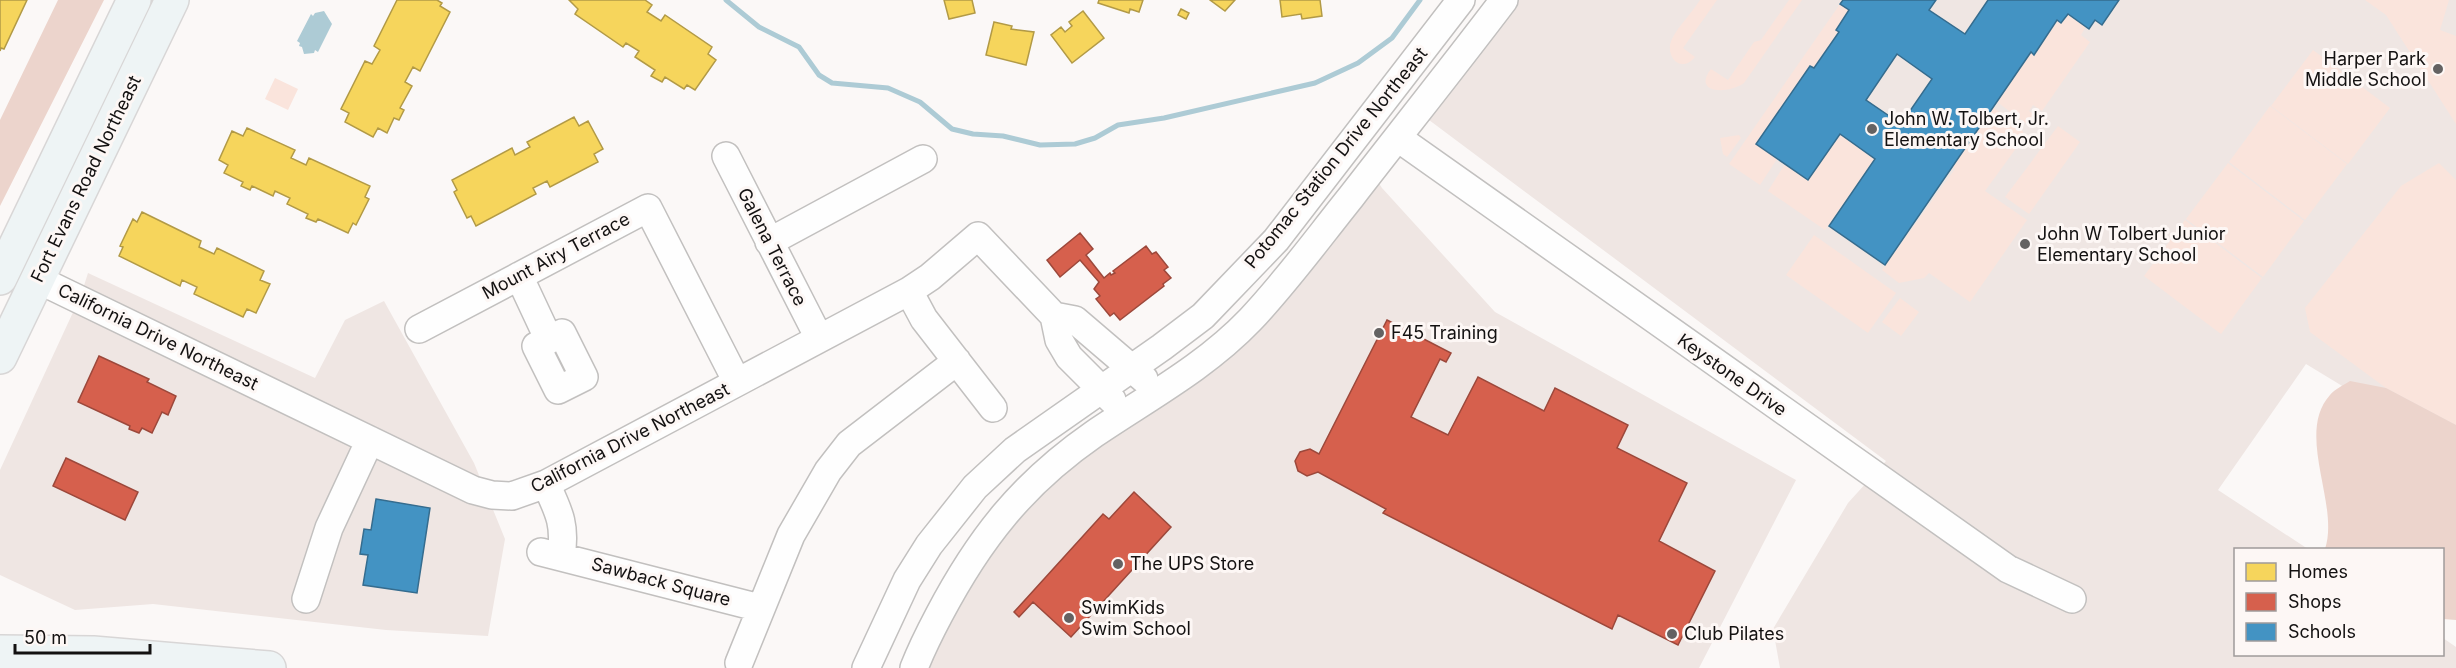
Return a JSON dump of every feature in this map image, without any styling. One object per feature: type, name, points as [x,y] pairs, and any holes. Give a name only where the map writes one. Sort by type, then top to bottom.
[{"type":"main road","name":"Fort Evans Road Northeast","points":[[0,278],[134,0]]},
{"type":"main road","name":"Fort Evans Road Northeast","points":[[0,357],[172,0]]},
{"type":"main road","points":[[38,279],[30,270],[30,258],[68,159],[84,103]]},
{"type":"main road","points":[[0,652],[93,653],[269,668]]},
{"type":"street","name":"Potomac Station Drive Northeast","points":[[866,668],[907,580],[929,545],[969,494],[1015,450],[1203,316],[1276,240],[1461,0]]},
{"type":"street","name":"Potomac Station Drive Northeast","points":[[914,668],[957,582],[993,527],[1025,491],[1052,466],[1091,436],[1160,393],[1249,321],[1289,276],[1504,0]]},
{"type":"street","name":"Keystone Drive","points":[[1398,138],[2008,570],[2072,599]]},
{"type":"street","name":"Galena Terrace","points":[[726,156],[819,338]]},
{"type":"street","points":[[769,242],[923,159]]},
{"type":"street","name":"Mount Airy Terrace","points":[[419,329],[648,208],[737,382]]},
{"type":"street","name":"California Drive Northeast","points":[[38,279],[472,490],[492,495],[512,496],[546,484],[909,291],[930,278],[978,236],[1054,316]]},
{"type":"street","points":[[519,276],[549,340]]},
{"type":"street","points":[[909,291],[924,319],[993,408]]},
{"type":"street","points":[[1126,413],[1076,364],[1059,340],[1054,316],[1076,320],[1160,393]]},
{"type":"street","points":[[740,663],[791,535],[837,457],[849,444],[957,361]]},
{"type":"street","points":[[306,599],[329,528],[370,440]]},
{"type":"street","name":"Sawback Square","points":[[546,484],[561,515],[564,532],[551,554],[760,608]]},
{"type":"shaded area","points":[[58,0],[104,0],[0,206],[0,120]]},
{"type":"shaded area","name":"John W Tolbert Junior Elementary School","points":[[1519,0],[2456,0],[2456,455],[2306,364],[2218,490],[2306,548],[2234,548],[2234,656],[2444,656],[2444,639],[2456,647],[2456,668],[1780,668],[1773,629],[1848,503],[1886,461],[1429,120]]},
{"type":"shaded area","points":[[1700,0],[1717,0],[1683,48],[1695,57],[1684,64],[1679,63],[1675,61],[1670,51],[1672,39]]},
{"type":"shaded area","points":[[1789,0],[1802,0],[1744,83],[1721,90],[1709,87],[1706,77],[1711,69],[1728,80],[1754,42],[1761,40]]},
{"type":"shaded area","name":"Harper Park Middle School","points":[[2365,0],[2449,0],[2440,30],[2456,36],[2456,124],[2386,15]]},
{"type":"shaded area","points":[[1840,4],[1849,10],[1836,29],[1839,32],[1814,68],[1810,66],[1756,144],[1777,159],[1760,185],[1729,164]]},
{"type":"shaded area","points":[[2068,14],[2086,26],[2081,35],[2090,42],[2042,111],[2033,105],[2029,111],[2038,117],[2033,124],[2027,124],[1997,102],[2031,52],[2034,54],[2057,20],[2061,23]]},
{"type":"shaded area","points":[[2313,50],[2390,108],[2348,164],[2271,106]]},
{"type":"shaded area","points":[[275,78],[298,89],[288,110],[265,99]]},
{"type":"shaded area","points":[[2270,106],[2347,164],[2305,220],[2229,162]]},
{"type":"shaded area","points":[[1994,108],[2021,128],[2025,136],[1985,191],[2027,220],[1970,302],[1929,273],[1924,278],[1899,283],[1882,270],[1955,169],[1952,165]]},
{"type":"shaded area","points":[[2058,126],[2080,142],[2029,214],[2005,197]]},
{"type":"shaded area","points":[[1840,134],[1875,159],[1825,230],[1768,191],[1785,164],[1808,180]]},
{"type":"shaded area","points":[[1739,135],[1741,138],[1727,157],[1723,154],[1720,138]]},
{"type":"shaded area","points":[[2228,163],[2304,221],[2263,277],[2186,219]]},
{"type":"shaded area","points":[[2439,163],[2456,180],[2456,425],[2386,388],[2310,332],[2305,308],[2401,186]]},
{"type":"shaded area","points":[[1371,171],[1382,188],[1495,312],[1796,480],[1699,668],[914,668],[1024,506],[1191,370]]},
{"type":"shaded area","points":[[2185,220],[2262,278],[2221,334],[2144,276]]},
{"type":"shaded area","points":[[1814,235],[1896,293],[1868,333],[1786,275]]},
{"type":"shaded area","points":[[88,273],[315,378],[345,320],[384,301],[474,463],[505,539],[488,636],[386,630],[153,604],[75,610],[0,575],[0,470],[81,295]]},
{"type":"shaded area","points":[[1900,298],[1919,312],[1901,336],[1882,322]]},
{"type":"shaded area","points":[[2350,381],[2386,388],[2456,425],[2456,620],[2444,619],[2444,548],[2325,548],[2328,531],[2327,511],[2317,449],[2317,429],[2320,411],[2330,395]]},
{"type":"water","points":[[324,11],[332,24],[318,52],[315,50],[314,53],[304,54],[297,41],[311,14],[313,16],[315,13]]},
{"type":"building: Homes","points":[[0,0],[27,0],[4,49],[1,48],[0,51]]},
{"type":"building: Homes","points":[[397,0],[437,0],[442,3],[440,6],[450,12],[420,71],[413,67],[405,82],[412,86],[400,108],[404,110],[399,120],[394,118],[387,133],[378,128],[373,137],[345,122],[349,113],[341,109],[365,61],[372,64],[380,50],[374,46]]},
{"type":"building: Homes","points":[[569,0],[645,0],[652,5],[647,12],[661,21],[665,15],[712,47],[708,54],[716,60],[695,90],[687,85],[684,89],[665,77],[662,82],[651,76],[655,70],[635,57],[639,51],[626,43],[623,47],[575,14],[578,9]]},
{"type":"building: Homes","points":[[944,0],[972,0],[975,13],[949,19]]},
{"type":"building: Homes","points":[[1099,0],[1143,0],[1139,12],[1130,9],[1129,13],[1098,3]]},
{"type":"building: Homes","points":[[1210,0],[1235,0],[1225,11]]},
{"type":"building: Homes","points":[[1280,0],[1320,0],[1322,16],[1302,19],[1301,14],[1282,17]]},
{"type":"building: Homes","points":[[1181,9],[1189,13],[1186,19],[1178,15]]},
{"type":"building: Homes","points":[[1083,11],[1104,38],[1072,63],[1051,35],[1061,27],[1065,32],[1072,26],[1069,22]]},
{"type":"building: Homes","points":[[994,22],[1012,26],[1011,29],[1034,32],[1026,65],[986,55]]},
{"type":"building: Homes","points":[[574,117],[579,126],[588,121],[603,149],[594,154],[598,162],[550,187],[547,181],[533,188],[536,194],[476,226],[471,216],[467,218],[454,192],[457,190],[452,180],[512,148],[515,155],[530,147],[527,142]]},
{"type":"building: Homes","points":[[247,128],[295,150],[291,158],[306,165],[309,158],[370,186],[365,197],[369,199],[356,225],[353,223],[348,233],[318,219],[316,222],[306,218],[308,214],[287,204],[290,198],[275,191],[273,196],[252,186],[250,190],[241,186],[243,182],[224,173],[228,165],[219,160],[232,131],[243,136]]},
{"type":"building: Homes","points":[[142,212],[201,241],[199,247],[214,254],[217,248],[264,271],[260,280],[270,284],[256,313],[247,309],[243,317],[194,294],[197,287],[182,280],[180,286],[119,256],[123,247],[120,246],[133,219],[137,222]]},
{"type":"building: Shops","points":[[1080,233],[1093,249],[1086,255],[1104,278],[1110,273],[1111,275],[1115,273],[1113,271],[1146,246],[1152,254],[1156,252],[1168,267],[1164,270],[1171,278],[1120,320],[1114,313],[1110,316],[1096,299],[1100,296],[1094,289],[1099,282],[1080,260],[1060,277],[1047,260]]},
{"type":"building: Shops","points":[[1387,320],[1451,353],[1446,362],[1440,359],[1411,417],[1448,435],[1478,377],[1544,411],[1555,388],[1628,425],[1617,448],[1687,483],[1659,541],[1715,571],[1678,645],[1618,615],[1612,629],[1383,513],[1386,509],[1318,472],[1307,476],[1298,471],[1295,461],[1300,452],[1310,449],[1319,454]]},
{"type":"building: Shops","points":[[99,356],[149,379],[147,382],[176,396],[168,415],[162,412],[152,433],[142,428],[139,433],[129,429],[130,426],[78,402]]},
{"type":"building: Shops","points":[[66,458],[138,492],[125,520],[53,486]]},
{"type":"building: Shops","points":[[1134,492],[1171,527],[1071,637],[1033,602],[1019,617],[1014,612],[1103,514],[1109,519]]},
{"type":"building: Schools","name":"John W. Tolbert, Jr. Elementary School","points":[[1843,0],[1936,0],[1929,10],[1965,34],[1988,0],[2119,0],[2102,25],[2095,20],[2089,29],[2068,14],[2061,23],[2057,20],[2034,55],[2031,52],[1885,265],[1829,226],[1875,159],[1840,134],[1808,180],[1756,144],[1810,66],[1814,68],[1839,32],[1836,30],[1849,10],[1840,4]],"holes":[[[1897,54],[1932,79],[1901,124],[1866,100]]]},
{"type":"building: Schools","points":[[376,499],[430,508],[417,593],[363,585],[368,555],[360,554],[364,529],[371,530]]},
{"type":"waterway","points":[[726,0],[759,27],[799,47],[819,75],[832,83],[888,88],[920,102],[952,129],[973,134],[1003,136],[1040,145],[1075,144],[1095,138],[1118,125],[1164,118],[1315,83],[1358,63],[1392,38],[1420,0]]},
{"type":"place","name":"Harper Park Middle School","points":[[2438,69]]},
{"type":"place","name":"John W. Tolbert, Jr. Elementary School","points":[[1872,129]]},
{"type":"place","name":"John W Tolbert Junior Elementary School","points":[[2025,244]]},
{"type":"place","name":"F45 Training","points":[[1379,333]]},
{"type":"place","name":"The UPS Store","points":[[1118,564]]},
{"type":"place","name":"SwimKids Swim School","points":[[1069,618]]},
{"type":"place","name":"Club Pilates","points":[[1672,634]]}]
